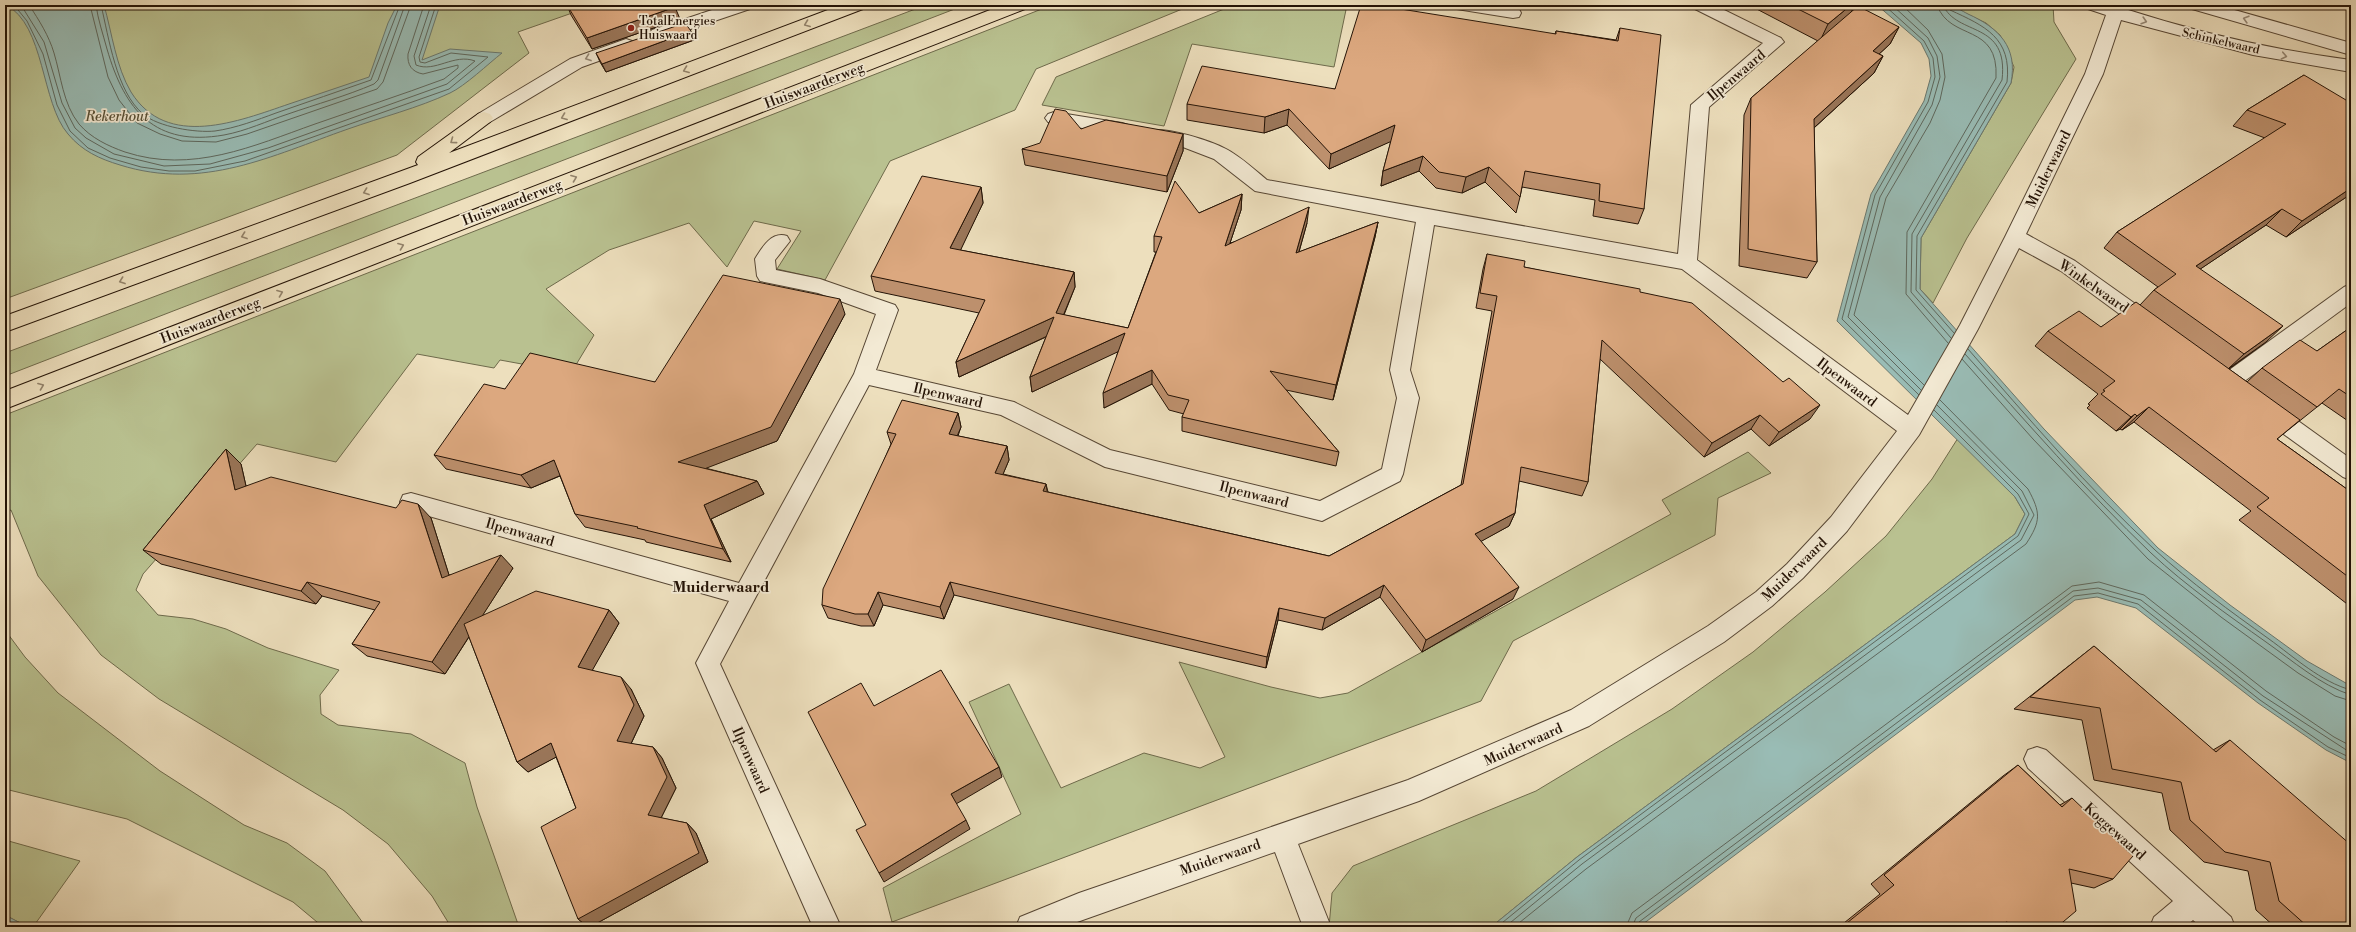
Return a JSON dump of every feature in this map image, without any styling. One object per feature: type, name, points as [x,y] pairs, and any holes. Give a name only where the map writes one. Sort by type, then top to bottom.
[{"type":"highway","points":[[5,324],[403,178],[856,5]]},
{"type":"highway","name":"Huiswaarderweg","points":[[5,400],[1019,5]]},
{"type":"highway","points":[[403,178],[484,118]]},
{"type":"street","points":[[484,118],[576,62],[731,8],[744,5]]},
{"type":"street","points":[[1468,5],[1513,13]]},
{"type":"street","name":"Ilpenwaard","points":[[1687,263],[1700,105],[1775,42],[1701,5]]},
{"type":"street","name":"Schinkelwaard","points":[[2094,5],[2117,9],[2195,36],[2310,61],[2351,66]]},
{"type":"street","name":"Schinkelwaard","points":[[2198,5],[2351,49]]},
{"type":"street","name":"Muiderwaard","points":[[1030,927],[1079,907],[1410,792],[1522,745],[1580,718],[1716,634],[1764,599],[1795,571],[1839,524],[1916,421],[1968,329],[2015,237],[2094,74],[2117,9]]},
{"type":"street","name":"Ilpenwaard","points":[[1054,118],[1177,138],[1221,154],[1262,186],[1426,218],[1687,263],[1916,421]]},
{"type":"street","name":"Ilpenwaard","points":[[864,375],[1006,408],[1105,458],[1322,510],[1392,474],[1408,398],[1400,370],[1426,218]]},
{"type":"street","name":"Winkelwaard","points":[[2015,237],[2068,266],[2164,336]]},
{"type":"street","name":"Ilpenwaard","points":[[780,241],[765,259],[767,276],[820,286],[888,310],[864,375],[708,663],[827,927]]},
{"type":"street","points":[[2351,292],[2222,378],[2351,471]]},
{"type":"street","name":"Ilpenwaard","points":[[412,502],[745,595]]},
{"type":"street","name":"Koggewaard","points":[[2037,759],[2221,927]]},
{"type":"street","points":[[1282,836],[1317,927]]},
{"type":"street","points":[[2164,927],[2193,902]]},
{"type":"green space","name":"Rekerhout","points":[[5,5],[595,5],[518,32],[529,53],[397,155],[5,299]]},
{"type":"green space","points":[[926,5],[965,5],[5,376],[5,353]]},
{"type":"green space","points":[[1052,5],[1192,5],[1036,69],[1015,110],[890,161],[825,280],[777,269],[801,231],[754,221],[727,267],[689,223],[609,250],[546,289],[594,335],[571,373],[500,360],[494,368],[417,354],[336,462],[257,444],[143,574],[136,590],[158,615],[193,619],[226,629],[268,648],[339,670],[320,695],[321,714],[338,725],[411,734],[465,763],[477,807],[519,927],[451,927],[432,896],[388,844],[343,810],[159,699],[101,655],[38,576],[11,510],[5,512],[5,415]]},
{"type":"green space","points":[[1234,5],[1347,5],[1334,67],[1192,44],[1164,126],[1042,105],[1056,77]]},
{"type":"green space","points":[[1948,5],[2053,5],[2054,22],[2076,59],[1967,238],[1933,303],[1920,289],[1921,238],[2011,83],[2014,67],[2000,35],[1986,23]]},
{"type":"green space","points":[[1958,438],[2015,497],[2025,514],[2015,534],[1577,857],[1491,927],[1329,927],[1332,893],[1353,866],[1536,791],[1672,709],[1753,652],[1825,592],[1886,536],[1932,479]]},
{"type":"green space","points":[[1748,452],[1771,473],[1718,498],[1715,535],[1513,641],[1481,701],[892,922],[883,888],[1021,814],[969,702],[1009,684],[1061,788],[1144,753],[1200,768],[1225,757],[1179,662],[1271,687],[1320,698],[1348,693],[1671,514],[1662,500]]},
{"type":"green space","points":[[5,630],[25,657],[58,693],[160,771],[244,825],[287,843],[325,871],[366,927],[323,927],[293,902],[127,819],[5,789]]},
{"type":"green space","points":[[5,840],[80,861],[33,927],[28,927],[5,915]]},
{"type":"water","points":[[1932,4],[1953,6],[1997,32],[2009,49],[2012,59],[2011,83],[1921,238],[1920,289],[2044,429],[2158,548],[2230,605],[2307,661],[2351,686],[2351,763],[2326,750],[2258,703],[2136,608],[2097,597],[2075,600],[1639,927],[1491,927],[1577,857],[2015,534],[2025,514],[2015,497],[1837,321],[1871,194],[1924,101],[1931,76],[1929,59],[1921,43],[1877,5]]},
{"type":"water","points":[[6,5],[104,5],[118,61],[131,92],[146,110],[164,121],[184,126],[205,126],[227,123],[269,111],[369,77],[388,23],[397,5],[440,5],[422,60],[450,49],[502,53],[456,90],[450,93],[413,108],[348,129],[292,150],[236,167],[208,172],[180,174],[150,172],[105,160],[85,150],[73,140],[59,120],[52,104],[36,46],[28,29],[19,15]]},
{"type":"water","points":[[5,915],[28,927],[5,927]]},
{"type":"building","points":[[567,5],[674,5],[675,7],[587,38]]},
{"type":"building","points":[[1361,5],[1376,5],[1556,34],[1556,31],[1618,41],[1620,28],[1661,35],[1644,209],[1599,201],[1600,184],[1525,171],[1520,197],[1489,167],[1466,177],[1439,172],[1423,156],[1383,171],[1395,125],[1331,154],[1289,109],[1265,117],[1187,104],[1202,66],[1335,89]]},
{"type":"building","points":[[1790,5],[1851,5],[1828,24]]},
{"type":"building","points":[[1858,6],[1899,27],[1873,51],[1883,56],[1814,119],[1817,262],[1748,249],[1751,98]]},
{"type":"building","points":[[685,23],[691,31],[602,64],[596,53]]},
{"type":"building","points":[[2304,75],[2351,103],[2351,188],[2302,221],[2282,209],[2196,266],[2283,326],[2244,354],[2154,290],[2176,274],[2117,232],[2286,124],[2247,110]]},
{"type":"building","points":[[1055,109],[1066,111],[1081,129],[1106,120],[1183,134],[1167,176],[1022,149],[1040,143]]},
{"type":"building","points":[[922,176],[981,187],[950,248],[1074,272],[1056,313],[1128,328],[1162,237],[1154,236],[1175,181],[1199,213],[1242,194],[1225,246],[1309,207],[1296,253],[1378,222],[1336,385],[1270,371],[1339,452],[1182,417],[1189,400],[1168,395],[1152,370],[1103,393],[1125,333],[1030,377],[1054,317],[956,362],[985,300],[871,276]]},
{"type":"building","points":[[1487,254],[1525,261],[1524,267],[1640,289],[1640,292],[1692,303],[1783,382],[1789,378],[1820,405],[1779,432],[1760,415],[1712,443],[1602,340],[1588,482],[1521,467],[1515,513],[1475,534],[1519,587],[1426,640],[1384,585],[1325,618],[1279,608],[1267,657],[950,582],[940,607],[878,592],[868,614],[855,614],[822,605],[823,589],[896,434],[887,432],[902,400],[958,413],[949,434],[1007,446],[995,473],[1046,484],[1043,491],[1329,556],[1463,484],[1497,296],[1480,293]]},
{"type":"building","points":[[723,275],[840,299],[771,427],[678,462],[757,481],[704,505],[723,549],[637,528],[638,527],[575,514],[554,460],[521,475],[434,455],[484,384],[505,389],[530,353],[655,382]]},
{"type":"building","points":[[2136,302],[2300,420],[2277,439],[2351,492],[2351,579],[2257,507],[2269,498],[2149,407],[2137,416],[2135,414],[2131,417],[2101,394],[2105,391],[2103,390],[2115,381],[2048,331],[2079,311],[2101,327]]},
{"type":"building","points":[[2351,327],[2351,397],[2339,389],[2317,407],[2262,368],[2300,340],[2317,351]]},
{"type":"building","points":[[226,449],[235,490],[271,477],[396,508],[402,500],[418,504],[442,578],[501,555],[432,662],[352,644],[380,602],[307,582],[301,591],[143,550]]},
{"type":"building","points":[[536,591],[609,610],[578,667],[621,677],[634,705],[617,741],[653,747],[667,777],[648,815],[687,823],[699,853],[578,919],[541,827],[576,808],[551,743],[517,762],[464,624]]},
{"type":"building","points":[[2094,646],[2216,752],[2230,740],[2351,845],[2351,927],[2308,927],[2279,901],[2270,862],[2225,852],[2190,820],[2181,782],[2112,769],[2100,708],[2030,697]]},
{"type":"building","points":[[941,670],[999,767],[951,794],[966,820],[879,873],[856,830],[866,825],[808,712],[861,683],[874,706]]},
{"type":"building","points":[[2018,765],[2062,807],[2072,798],[2133,856],[2113,879],[2069,869],[2076,911],[2057,927],[2025,927],[2006,922],[2006,927],[1842,927],[1894,885],[1884,875]]},
{"type":"place","name":"TotalEnergies Huiswaard","points":[[631,28]]},
{"type":"district","name":"Muiderwaard","points":[[721,587]]}]
